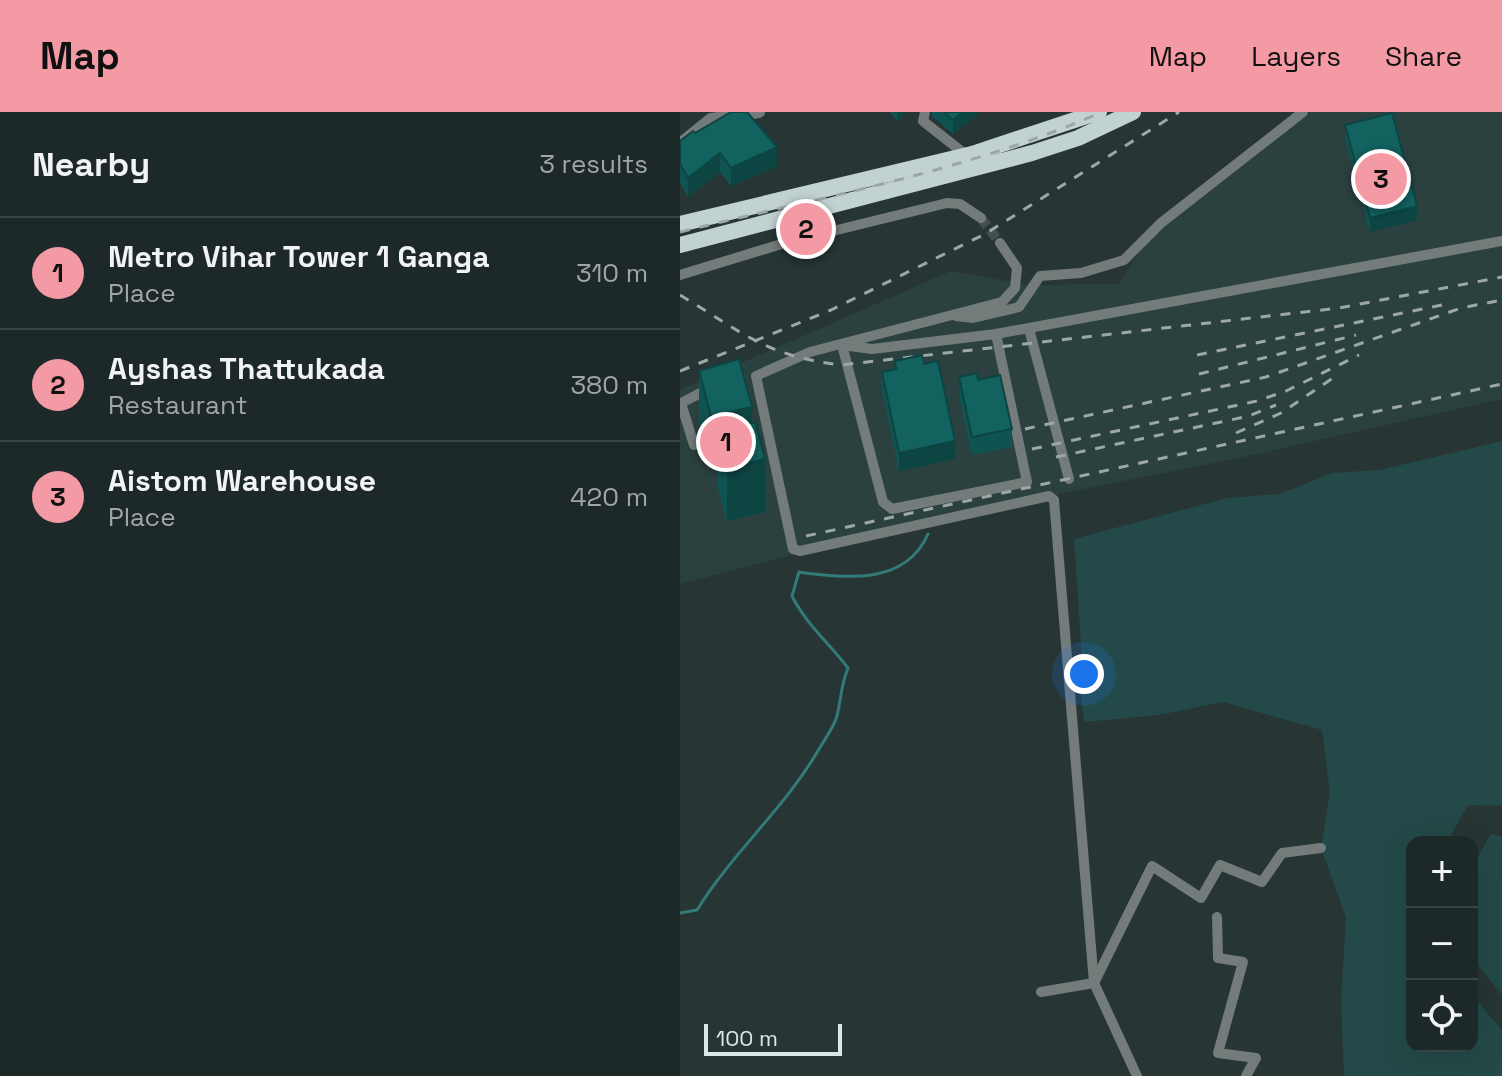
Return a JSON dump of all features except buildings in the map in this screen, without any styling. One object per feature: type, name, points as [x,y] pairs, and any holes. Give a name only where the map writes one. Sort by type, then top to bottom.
[{"type":"highway","points":[[680,224],[966,155],[1099,112]]},
{"type":"highway","points":[[680,245],[1032,153],[1078,138],[1133,112]]},
{"type":"street","points":[[680,144],[707,116],[759,112]]},
{"type":"street","points":[[925,112],[923,121],[966,155]]},
{"type":"street","points":[[944,315],[973,318],[1002,313],[1019,307],[1040,276],[1093,270],[1124,260],[1161,223],[1303,112]]},
{"type":"street","points":[[680,275],[788,242],[947,203],[960,204],[981,218]]},
{"type":"street","points":[[842,345],[872,349],[1029,329],[1502,241]]},
{"type":"street","points":[[739,378],[756,376],[810,352],[1002,302],[1015,288],[1017,268],[1000,243]]},
{"type":"street","points":[[1029,329],[1069,479]]},
{"type":"street","points":[[842,345],[883,502],[892,509],[1027,482],[996,334]]},
{"type":"street","points":[[756,376],[793,549],[800,551],[1049,496],[1054,500],[1076,807],[1094,983],[1137,1076]]},
{"type":"street","points":[[694,445],[684,426],[681,403],[725,381]]},
{"type":"street","points":[[1094,983],[1152,866],[1201,898],[1220,865],[1262,882],[1282,853],[1321,848]]},
{"type":"street","points":[[1217,917],[1218,958],[1243,962],[1218,1053],[1256,1058],[1246,1076]]},
{"type":"street","points":[[1041,992],[1094,983]]},
{"type":"shaded area","points":[[1311,112],[1502,112],[1502,399],[1234,459],[924,521],[680,584],[680,390],[951,271],[1028,285],[1119,284],[1151,233]]},
{"type":"shaded area","points":[[1502,441],[1502,806],[1468,805],[1450,836],[1406,836],[1406,1052],[1478,1052],[1478,1002],[1502,1030],[1502,1076],[1344,1076],[1341,1000],[1346,918],[1321,848],[1330,793],[1322,730],[1223,702],[1159,715],[1084,722],[1079,679],[1082,659],[1074,539],[1227,498],[1280,494],[1332,473],[1380,470]]},
{"type":"shaded area","points":[[1491,834],[1502,837],[1502,995],[1478,965],[1478,857]]},
{"type":"waterway","points":[[680,913],[697,910],[726,869],[791,791],[836,720],[848,668],[792,596],[799,572],[854,576],[889,570],[905,563],[918,551],[928,534]]},
{"type":"tunnel","points":[[981,218],[1000,243]]},
{"type":"railway","points":[[680,232],[947,167],[1051,133],[1102,112]]},
{"type":"railway","points":[[680,371],[831,310],[985,234],[1179,112]]},
{"type":"railway","points":[[680,295],[773,349],[841,365],[1339,308],[1502,277]]},
{"type":"railway","points":[[1025,429],[1266,377],[1461,308],[1502,300]]},
{"type":"railway","points":[[1197,355],[1447,304]]},
{"type":"railway","points":[[1199,374],[1356,335]]},
{"type":"railway","points":[[1032,449],[1257,401],[1286,391],[1359,355]]},
{"type":"railway","points":[[1236,433],[1281,413],[1333,378]]},
{"type":"railway","points":[[806,536],[1502,384]]},
{"type":"railway","points":[[1056,457],[1249,416],[1276,405]]},
{"type":"place","name":"Aistom Warehouse","points":[[1381,179]]},
{"type":"place","name":"Ayshas Thattukada","points":[[806,229]]},
{"type":"place","name":"Metro Vihar Tower 1 Ganga","points":[[726,442]]}]
